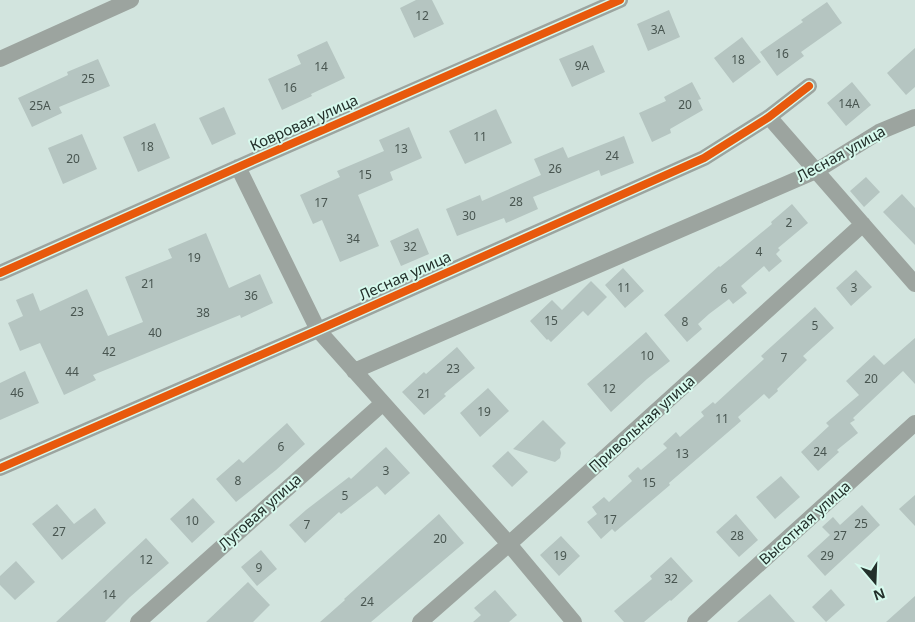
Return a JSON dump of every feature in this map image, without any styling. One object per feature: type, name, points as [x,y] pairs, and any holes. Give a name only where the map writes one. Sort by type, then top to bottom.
[{"type":"street","points":[[0,59],[131,0]]},
{"type":"street","name":"Ковровая улица","points":[[0,273],[620,0]]},
{"type":"street","name":"Лесная улица","points":[[0,468],[318,330],[704,158],[769,117],[809,86]]},
{"type":"street","points":[[769,117],[915,284]]},
{"type":"street","name":"Лесная улица","points":[[354,371],[816,171],[879,132],[915,117]]},
{"type":"street","points":[[238,167],[318,330],[509,544],[574,622]]},
{"type":"street","name":"Привольная улица","points":[[420,622],[863,224]]},
{"type":"street","name":"Луговая улица","points":[[138,622],[383,402]]},
{"type":"street","name":"Высотная улица","points":[[695,622],[915,423]]},
{"type":"building","points":[[416,0],[432,0],[444,24],[414,38],[400,8]]},
{"type":"building","points":[[827,2],[842,23],[801,52],[804,56],[777,76],[760,52],[803,22],[801,20]]},
{"type":"building","points":[[669,10],[680,37],[648,51],[637,24]]},
{"type":"building","points":[[742,37],[761,62],[733,83],[714,58]]},
{"type":"building","points":[[327,41],[345,78],[282,110],[268,79],[301,64],[297,55]]},
{"type":"building","points":[[593,45],[605,72],[572,87],[559,59]]},
{"type":"building","points":[[915,48],[915,87],[906,95],[887,73]]},
{"type":"building","points":[[98,59],[110,86],[59,107],[62,113],[32,127],[18,98],[68,75],[67,72]]},
{"type":"building","points":[[692,82],[701,99],[698,100],[703,110],[670,129],[671,133],[652,142],[639,113],[666,101],[664,97]]},
{"type":"building","points":[[852,82],[871,105],[846,126],[827,103]]},
{"type":"building","points":[[224,107],[236,134],[212,145],[199,118]]},
{"type":"building","points":[[496,109],[512,143],[465,164],[449,131]]},
{"type":"building","points":[[155,123],[170,158],[138,172],[123,137]]},
{"type":"building","points":[[409,127],[422,158],[390,172],[393,180],[358,195],[379,246],[340,262],[322,220],[313,224],[300,195],[340,177],[337,171],[384,151],[379,140]]},
{"type":"building","points":[[82,134],[97,169],[63,184],[48,148]]},
{"type":"building","points":[[624,136],[634,163],[601,176],[599,170],[533,197],[538,209],[506,223],[504,218],[457,236],[446,209],[480,195],[482,201],[541,175],[534,159],[563,147],[568,158]]},
{"type":"building","points":[[866,177],[880,192],[864,207],[850,191]]},
{"type":"building","points":[[902,194],[915,208],[915,245],[883,212]]},
{"type":"building","points":[[792,204],[808,223],[778,248],[780,250],[776,254],[782,261],[769,272],[764,266],[741,286],[747,293],[733,304],[729,299],[709,314],[698,324],[702,329],[687,342],[664,315],[719,266],[772,224],[771,222]]},
{"type":"building","points":[[418,228],[429,254],[401,266],[390,241]]},
{"type":"building","points":[[206,233],[229,288],[260,274],[273,303],[241,318],[240,315],[93,375],[96,380],[64,395],[40,343],[20,351],[8,323],[23,316],[16,300],[33,293],[40,311],[87,289],[108,336],[143,322],[125,277],[172,258],[168,249]]},
{"type":"building","points":[[623,268],[644,291],[625,308],[605,285]]},
{"type":"building","points":[[856,270],[872,287],[851,306],[836,288]]},
{"type":"building","points":[[591,281],[607,297],[588,316],[583,311],[551,342],[547,340],[530,321],[552,300],[562,310]]},
{"type":"building","points":[[815,307],[834,328],[803,356],[807,360],[769,399],[764,394],[738,417],[741,421],[669,483],[670,485],[615,532],[612,529],[601,539],[587,522],[597,514],[592,507],[604,497],[609,502],[632,481],[628,476],[638,467],[641,470],[667,448],[663,444],[676,432],[680,437],[704,416],[701,412],[713,402],[715,404],[764,359],[761,356]]},
{"type":"building","points":[[646,332],[670,361],[611,412],[587,384]]},
{"type":"building","points":[[915,338],[915,384],[903,371],[853,418],[855,420],[850,423],[858,433],[837,450],[839,452],[818,471],[801,452],[829,426],[826,423],[859,395],[846,381],[874,355],[884,365]]},
{"type":"building","points":[[457,347],[475,368],[444,394],[446,396],[424,415],[402,392],[424,372],[426,374]]},
{"type":"building","points":[[25,371],[39,403],[0,420],[0,383]]},
{"type":"building","points":[[488,388],[509,411],[480,437],[460,413]]},
{"type":"building","points":[[543,420],[566,443],[560,449],[560,458],[555,462],[513,449]]},
{"type":"building","points":[[287,423],[305,444],[236,502],[216,479],[239,459],[243,463]]},
{"type":"building","points":[[386,447],[410,473],[385,495],[377,486],[341,514],[339,512],[305,543],[289,525],[349,477],[351,479]]},
{"type":"building","points":[[508,451],[528,472],[512,487],[492,466]]},
{"type":"building","points":[[781,476],[800,497],[775,519],[756,497]]},
{"type":"building","points":[[915,495],[915,526],[899,509]]},
{"type":"building","points":[[193,498],[215,522],[192,543],[170,519]]},
{"type":"building","points":[[57,504],[74,524],[95,508],[106,523],[62,560],[32,524]]},
{"type":"building","points":[[862,505],[880,525],[825,576],[807,556],[830,535],[822,527],[833,517],[840,525]]},
{"type":"building","points":[[439,514],[464,543],[371,622],[320,622],[344,599]]},
{"type":"building","points":[[736,514],[758,540],[739,557],[716,532]]},
{"type":"building","points":[[561,536],[580,556],[559,576],[540,555]]},
{"type":"building","points":[[146,538],[169,563],[105,622],[56,622]]},
{"type":"building","points":[[261,550],[277,569],[257,586],[241,567]]},
{"type":"building","points":[[671,557],[693,581],[644,622],[624,622],[614,611],[652,579],[650,576]]},
{"type":"building","points":[[16,561],[35,582],[15,600],[0,585],[0,576]]},
{"type":"building","points":[[248,582],[270,605],[253,622],[206,622]]},
{"type":"building","points":[[831,589],[845,605],[826,622],[812,607]]},
{"type":"building","points":[[495,590],[517,615],[509,622],[473,622],[481,615],[474,608]]},
{"type":"building","points":[[770,594],[795,622],[737,622]]},
{"type":"building","points":[[915,596],[915,622],[886,622]]},
{"type":"cycle path","points":[[0,273],[620,0]]},
{"type":"cycle path","points":[[0,468],[318,330],[704,158],[769,117],[809,86]]}]
